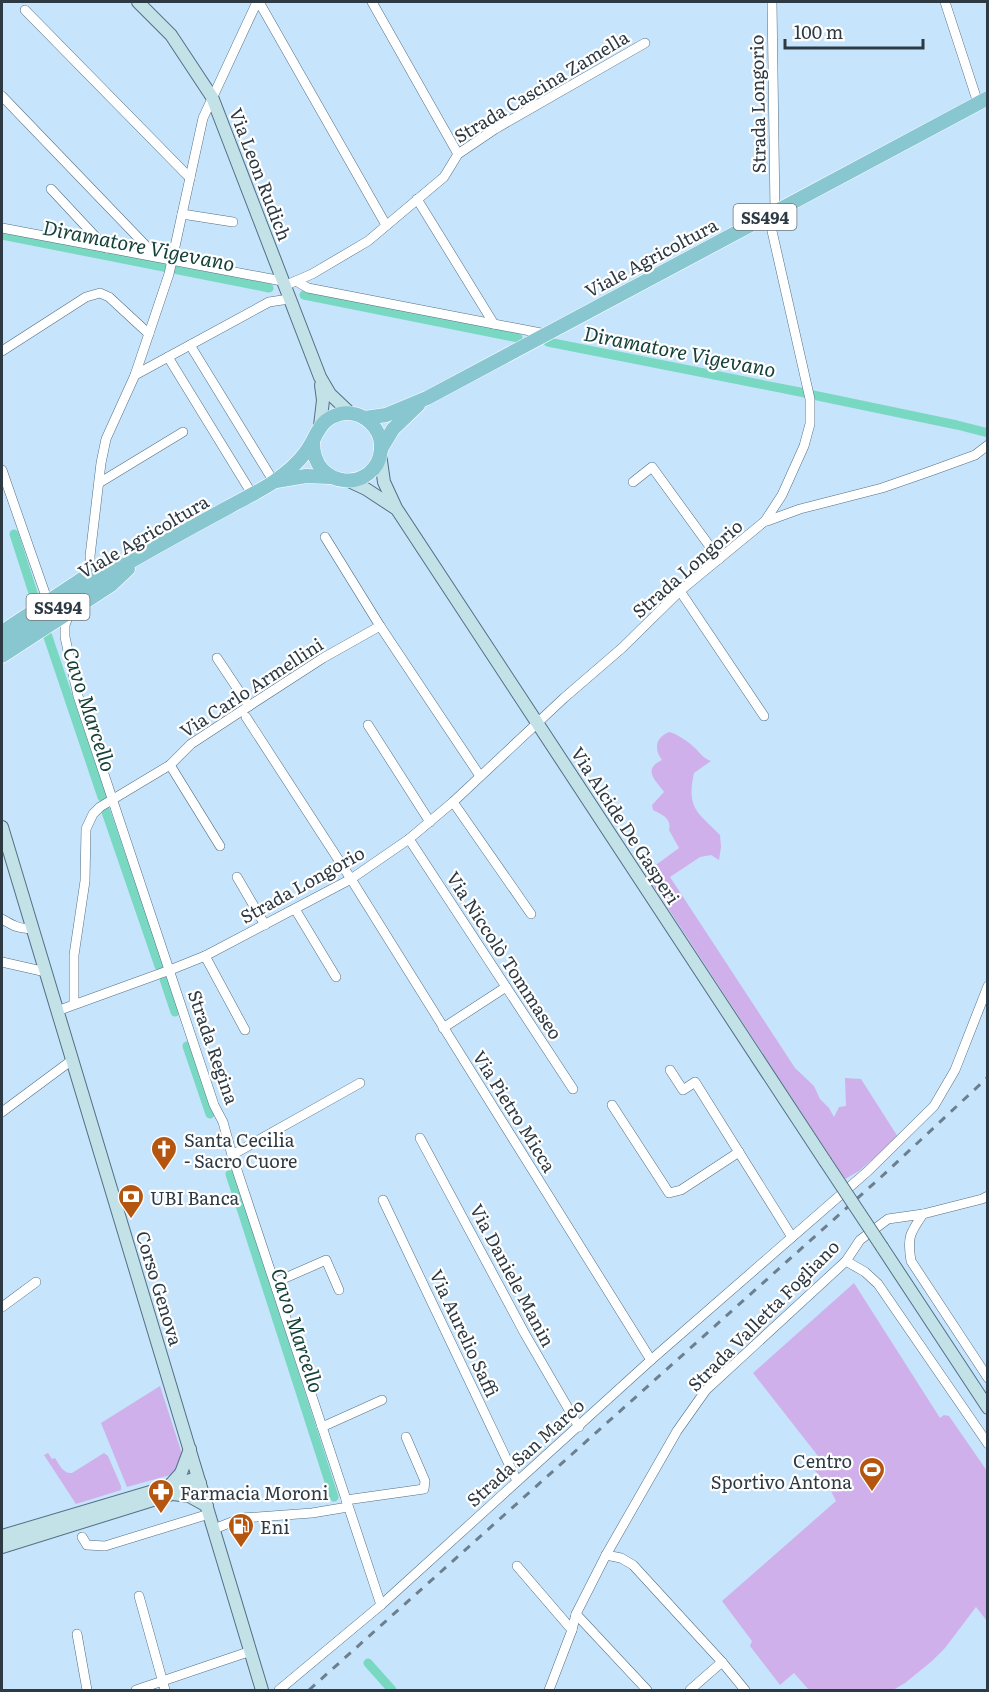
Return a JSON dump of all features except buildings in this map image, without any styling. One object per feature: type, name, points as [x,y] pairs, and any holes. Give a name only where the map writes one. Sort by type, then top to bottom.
[{"type":"main road","name":"Via Leon Rudich","points":[[138,2],[171,35],[212,97],[320,377]]},
{"type":"main road","name":"Viale Agricoltura","points":[[365,418],[386,415],[427,398],[983,101]]},
{"type":"main road","points":[[320,377],[330,394],[350,413],[365,418],[377,431],[380,451]]},
{"type":"main road","points":[[320,377],[323,400],[320,426]]},
{"type":"main road","name":"Viale Agricoltura","points":[[274,482],[306,476],[349,481],[358,479],[372,470],[393,429],[427,398]]},
{"type":"main road","points":[[320,426],[333,416],[350,413]]},
{"type":"main road","name":"Viale Agricoltura","points":[[2,644],[99,580],[274,482],[298,462],[313,441],[320,426]]},
{"type":"main road","points":[[313,441],[316,461],[330,477]]},
{"type":"main road","name":"Via Alcide De Gasperi","points":[[380,451],[384,482],[396,508],[987,1408]]},
{"type":"main road","name":"Via Alcide De Gasperi","points":[[349,481],[396,508]]},
{"type":"main road","points":[[2,632],[92,573],[105,566],[139,557]]},
{"type":"main road","points":[[2,656],[115,581],[139,557]]},
{"type":"main road","name":"Corso Genova","points":[[3,835],[262,1690]]},
{"type":"main road","points":[[171,1489],[181,1473],[190,1449]]},
{"type":"main road","points":[[2,1547],[199,1480]]},
{"type":"main road","points":[[2,1536],[171,1489],[189,1496],[208,1510]]},
{"type":"street","points":[[92,573],[90,556],[106,439],[135,375],[171,264],[203,118],[258,2]]},
{"type":"street","points":[[258,2],[386,225]]},
{"type":"street","points":[[372,2],[458,154]]},
{"type":"street","name":"Strada Longorio","points":[[57,1011],[205,956],[351,879],[410,839],[622,648],[680,591],[765,521],[782,495],[804,447],[810,424],[810,399],[772,231],[775,212],[772,2]]},
{"type":"street","points":[[945,2],[983,101]]},
{"type":"street","points":[[25,10],[190,178]]},
{"type":"street","name":"Strada Cascina Zamella","points":[[283,284],[312,274],[368,242],[444,177],[458,154],[495,129],[645,43]]},
{"type":"street","points":[[2,96],[152,252],[171,264]]},
{"type":"street","points":[[51,189],[106,248]]},
{"type":"street","points":[[417,200],[494,324]]},
{"type":"street","points":[[182,214],[233,222]]},
{"type":"street","points":[[2,228],[106,248],[171,264],[283,284]]},
{"type":"street","points":[[296,281],[308,288],[544,335]]},
{"type":"street","points":[[2,351],[86,297],[100,293],[109,297],[149,334]]},
{"type":"street","points":[[135,375],[269,302],[289,299]]},
{"type":"street","points":[[190,345],[274,482]]},
{"type":"street","points":[[168,357],[252,494]]},
{"type":"street","points":[[99,483],[183,432]]},
{"type":"street","points":[[765,521],[800,509],[882,488],[975,455],[987,445]]},
{"type":"street","points":[[633,482],[652,467],[719,559]]},
{"type":"street","points":[[2,471],[3,484],[48,602]]},
{"type":"street","points":[[325,537],[380,626],[480,776]]},
{"type":"street","points":[[680,591],[764,716]]},
{"type":"street","name":"Strada Regina","points":[[70,611],[65,625],[65,637],[78,696],[214,1105],[223,1122],[381,1605]]},
{"type":"street","points":[[50,625],[58,628],[65,637]]},
{"type":"street","name":"Via Carlo Armellini","points":[[74,1005],[74,955],[85,881],[86,829],[95,810],[170,765],[191,744],[323,658],[380,626]]},
{"type":"street","points":[[218,658],[249,706]]},
{"type":"street","name":"Via Pietro Micca","points":[[246,717],[351,879],[651,1360]]},
{"type":"street","points":[[368,725],[430,822]]},
{"type":"street","points":[[170,765],[220,846]]},
{"type":"street","points":[[453,802],[531,914]]},
{"type":"street","name":"Via Niccolò Tommaseo","points":[[410,839],[573,1089]]},
{"type":"street","points":[[237,877],[266,925]]},
{"type":"street","points":[[295,909],[336,977]]},
{"type":"street","points":[[2,919],[16,927],[32,928]]},
{"type":"street","points":[[205,956],[245,1030]]},
{"type":"street","points":[[2,962],[46,972]]},
{"type":"street","name":"Strada San Marco","points":[[279,1690],[381,1605],[651,1360],[868,1171],[934,1106],[955,1070],[987,986]]},
{"type":"street","points":[[443,1028],[506,987]]},
{"type":"street","points":[[2,1112],[72,1060]]},
{"type":"street","points":[[670,1070],[683,1090],[695,1082],[792,1236]]},
{"type":"street","points":[[232,1155],[360,1083]]},
{"type":"street","points":[[612,1105],[669,1193],[681,1190],[739,1152]]},
{"type":"street","name":"Via Daniele Manin","points":[[420,1138],[525,1334],[579,1427]]},
{"type":"street","name":"Strada Valletta Fogliano","points":[[553,1688],[576,1614],[606,1555],[676,1431],[706,1390],[846,1261],[860,1240],[888,1219],[923,1214],[987,1196]]},
{"type":"street","name":"Via Aurelio Saffi","points":[[384,1200],[517,1481]]},
{"type":"street","points":[[923,1214],[910,1233],[908,1245],[911,1261],[987,1378]]},
{"type":"street","points":[[276,1282],[326,1260],[339,1290]]},
{"type":"street","points":[[846,1261],[865,1272],[878,1284],[987,1444]]},
{"type":"street","points":[[2,1307],[36,1282]]},
{"type":"street","points":[[322,1427],[382,1400]]},
{"type":"street","points":[[214,1529],[242,1518],[312,1513],[424,1489],[425,1481],[406,1437]]},
{"type":"street","points":[[82,1537],[87,1545],[105,1546],[208,1510]]},
{"type":"street","points":[[606,1555],[621,1558],[633,1565],[746,1690]]},
{"type":"street","points":[[517,1566],[572,1629]]},
{"type":"street","points":[[139,1596],[164,1686]]},
{"type":"street","points":[[576,1614],[647,1690]]},
{"type":"street","points":[[77,1634],[87,1690]]},
{"type":"street","points":[[136,1690],[164,1686],[250,1651]]},
{"type":"street","points":[[690,1690],[722,1662]]},
{"type":"shaded area","points":[[669,732],[686,741],[711,761],[694,773],[692,795],[700,815],[720,835],[721,847],[719,860],[711,855],[700,857],[670,877],[795,1068],[814,1086],[820,1099],[834,1117],[839,1107],[846,1106],[845,1078],[861,1079],[898,1137],[859,1171],[845,1179],[645,873],[679,848],[669,830],[668,820],[653,810],[652,805],[664,792],[652,772],[652,768],[662,760],[657,744],[664,734]]},
{"type":"shaded area","name":"Centro Sportivo Antona","points":[[854,1283],[940,1418],[944,1415],[949,1416],[987,1471],[987,1621],[976,1607],[945,1648],[932,1661],[893,1690],[809,1690],[794,1673],[780,1685],[750,1646],[752,1641],[722,1601],[836,1501],[828,1485],[808,1463],[818,1456],[753,1373]]},
{"type":"shaded area","points":[[160,1386],[182,1454],[177,1468],[170,1475],[127,1487],[101,1423]]},
{"type":"shaded area","points":[[48,1453],[64,1470],[72,1473],[104,1453],[108,1456],[121,1490],[76,1504],[44,1455]]},
{"type":"waterway","name":"Diramatore Vigevano","points":[[2,235],[269,288]]},
{"type":"waterway","name":"Diramatore Vigevano","points":[[304,295],[518,338]]},
{"type":"waterway","name":"Diramatore Vigevano","points":[[548,342],[805,393]]},
{"type":"waterway","name":"Diramatore Vigevano","points":[[813,395],[988,433]]},
{"type":"waterway","name":"Cavo Marcello","points":[[14,534],[35,599]]},
{"type":"waterway","name":"Cavo Marcello","points":[[46,631],[102,797]]},
{"type":"waterway","name":"Cavo Marcello","points":[[105,809],[159,966]]},
{"type":"waterway","name":"Cavo Marcello","points":[[164,979],[175,1012]]},
{"type":"waterway","points":[[187,1046],[210,1114]]},
{"type":"waterway","name":"Cavo Marcello","points":[[230,1174],[334,1497]]},
{"type":"waterway","name":"Cavo Marcello","points":[[368,1663],[392,1690]]},
{"type":"railway","points":[[309,1690],[880,1178],[988,1077]]},
{"type":"place","name":"Santa Cecilia - Sacro Cuore","points":[[164,1172]]},
{"type":"place","name":"UBI Banca","points":[[131,1220]]},
{"type":"place","name":"Centro Sportivo Antona","points":[[872,1493]]},
{"type":"place","name":"Farmacia Moroni","points":[[161,1515]]},
{"type":"place","name":"Eni","points":[[241,1549]]}]
